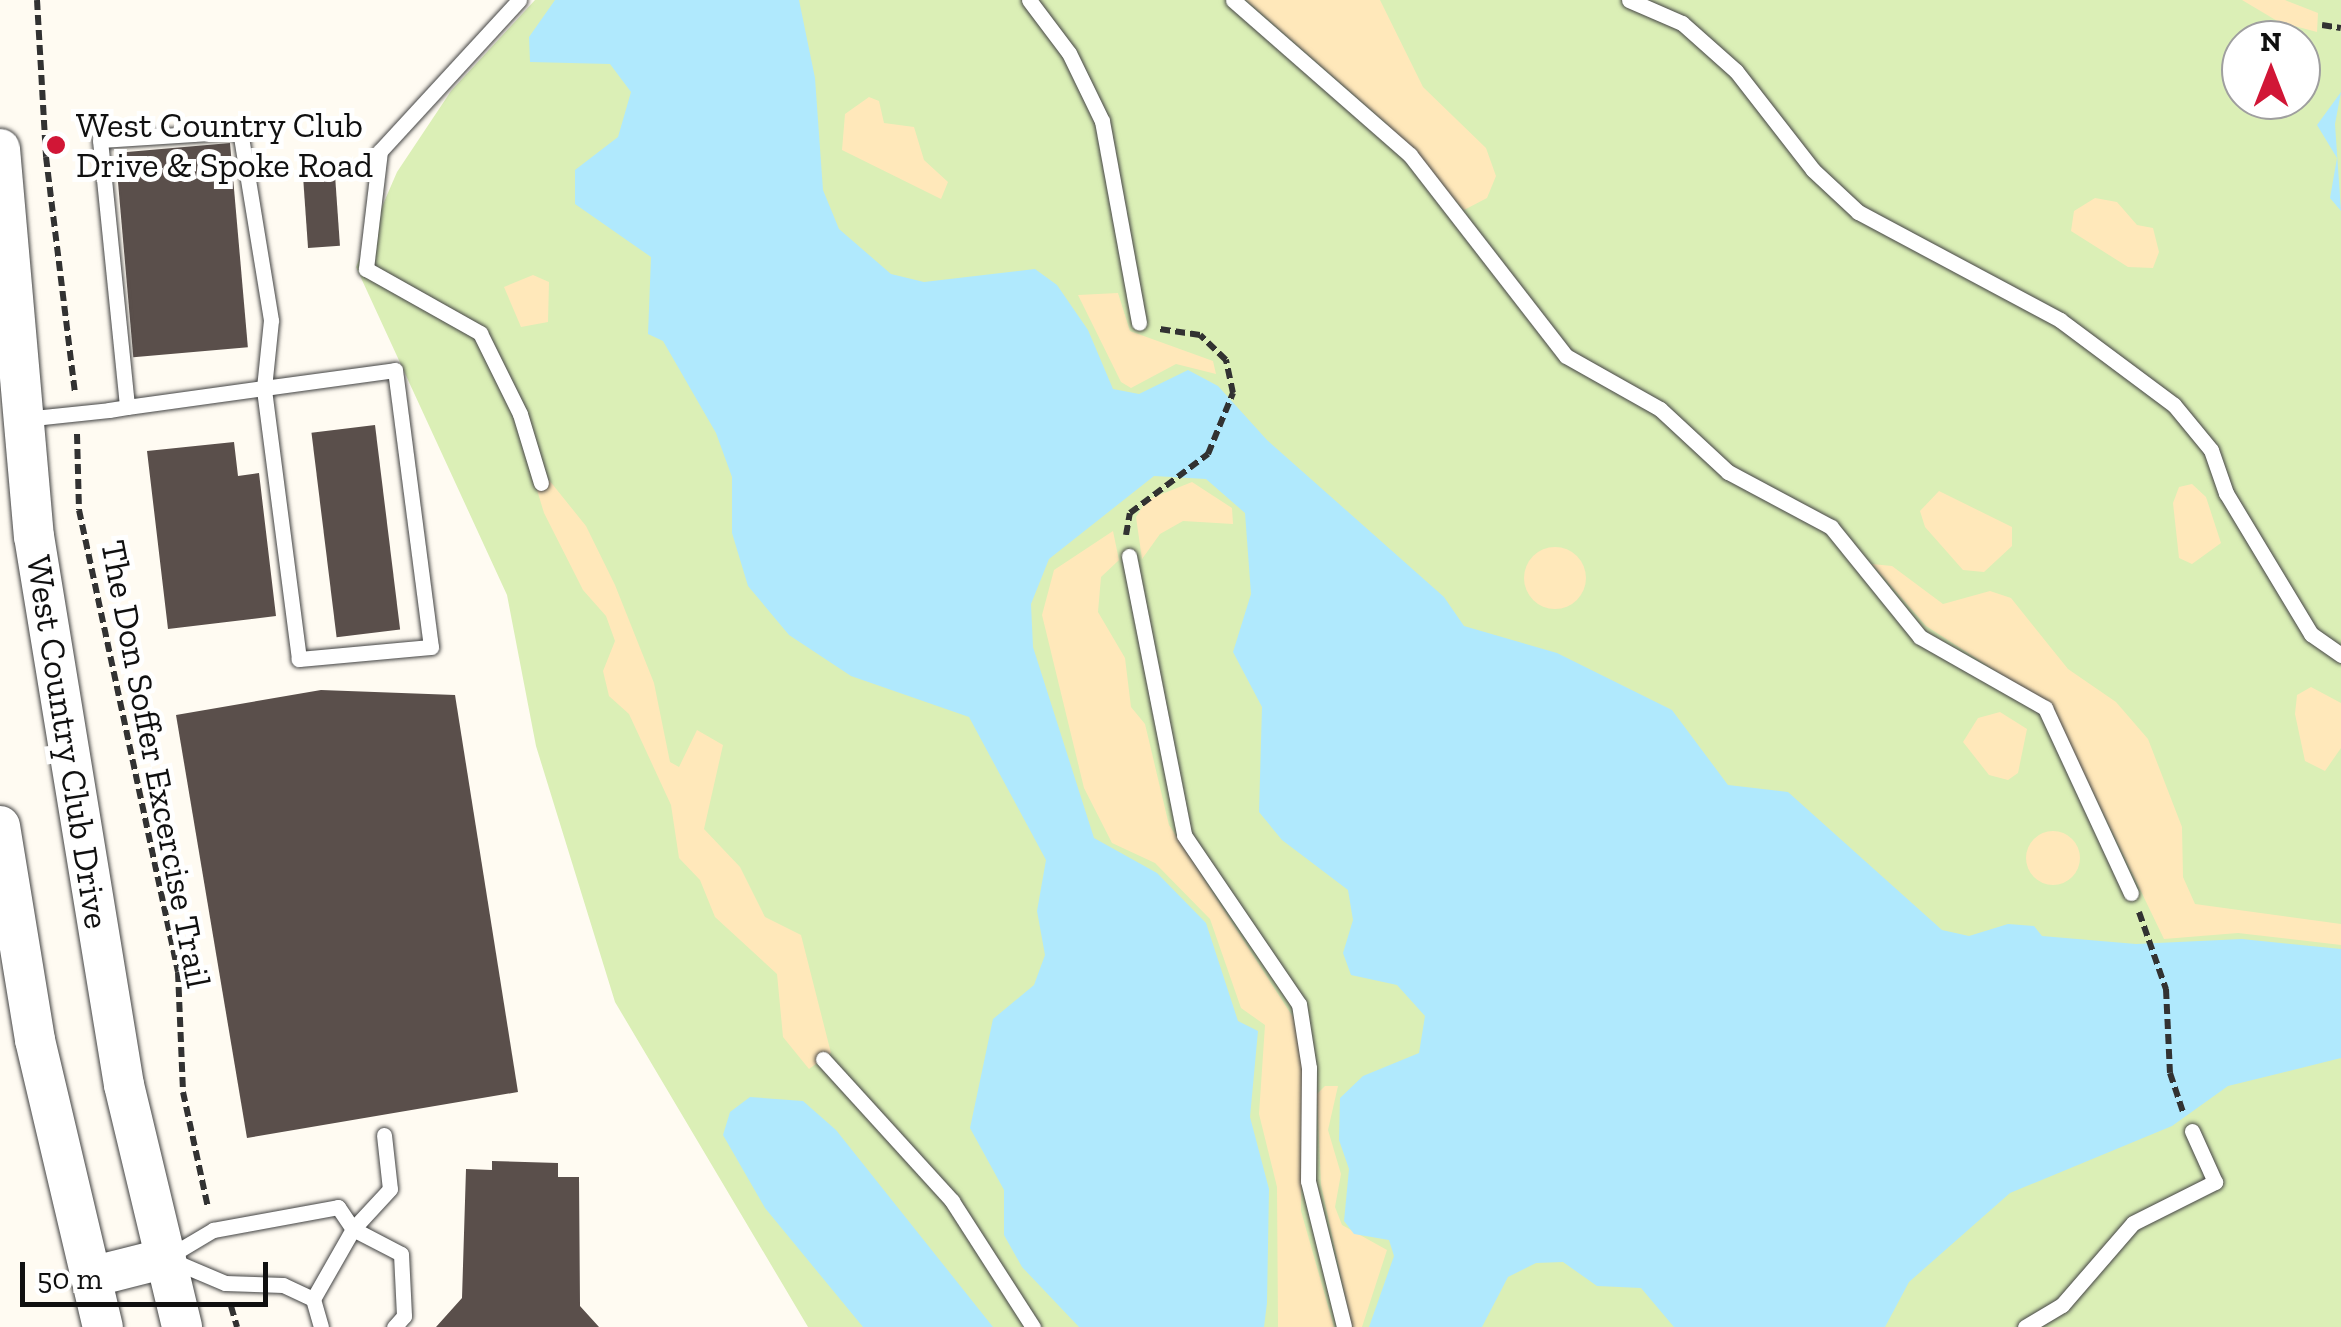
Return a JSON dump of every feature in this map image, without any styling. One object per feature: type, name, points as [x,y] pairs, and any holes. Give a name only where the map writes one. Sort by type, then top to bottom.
[{"type":"street","name":"West Country Club Drive","points":[[0,149],[7,422],[124,1085],[182,1327]]},
{"type":"street","points":[[0,826],[36,1040],[102,1327]]},
{"type":"street","points":[[91,1277],[166,1258]]},
{"type":"lane","points":[[519,0],[380,151],[366,269],[480,333],[514,400],[541,483]]},
{"type":"lane","points":[[1029,0],[1069,53],[1102,121],[1139,323]]},
{"type":"lane","points":[[1234,0],[1410,155],[1566,356],[1660,408],[1728,472],[1831,527],[1920,637],[2045,708],[2131,893]]},
{"type":"lane","points":[[1629,0],[1682,23],[1736,71],[1813,170],[1858,212],[2060,320],[2174,405],[2212,450],[2226,493],[2311,634],[2341,655]]},
{"type":"lane","points":[[7,422],[127,408],[264,388],[394,370],[431,647],[298,659],[264,388],[271,320],[240,131],[100,140],[127,408]]},
{"type":"lane","points":[[1129,556],[1184,836],[1299,1004],[1309,1068],[1311,1200],[1344,1327]]},
{"type":"lane","points":[[823,1059],[952,1201],[1033,1327]]},
{"type":"lane","points":[[2025,1327],[2062,1305],[2133,1223],[2215,1182],[2192,1132]]},
{"type":"lane","points":[[321,1327],[314,1299],[353,1230],[390,1189],[384,1135]]},
{"type":"lane","points":[[166,1258],[213,1230],[338,1207],[353,1230],[401,1254],[404,1316],[394,1327]]},
{"type":"lane","points":[[166,1258],[225,1283],[283,1286],[314,1299]]},
{"type":"path","points":[[37,0],[46,156],[75,388]]},
{"type":"path","points":[[2322,25],[2341,28]]},
{"type":"path","points":[[1129,556],[1130,513],[1208,454],[1233,393],[1226,360],[1200,335],[1139,323]]},
{"type":"path","name":"The Don Soffer Excercise Trail","points":[[76,444],[79,510],[105,651],[178,972],[183,1092],[208,1212]]},
{"type":"path","points":[[2131,893],[2166,989],[2170,1073],[2192,1132]]},
{"type":"path","points":[[232,1306],[238,1327]]},
{"type":"green space","points":[[535,0],[2341,0],[2341,1327],[808,1327],[615,1002],[536,746],[507,595],[356,267],[397,172],[451,91]]},
{"type":"sand","points":[[1246,0],[1380,0],[1423,87],[1486,148],[1496,176],[1487,198],[1464,210],[1386,123]]},
{"type":"sand","points":[[2242,0],[2285,0],[2318,13],[2318,20],[2276,20]]},
{"type":"sand","points":[[869,97],[879,101],[884,123],[914,127],[924,160],[948,182],[941,199],[842,150],[845,114]]},
{"type":"sand","points":[[2095,198],[2117,202],[2137,225],[2153,228],[2159,252],[2153,268],[2128,267],[2071,231],[2074,211]]},
{"type":"sand","points":[[533,275],[549,282],[548,322],[521,327],[504,287]]},
{"type":"sand","points":[[1118,293],[1130,331],[1213,361],[1216,374],[1176,364],[1131,388],[1121,382],[1078,295]]},
{"type":"sand","points":[[549,480],[586,526],[615,585],[654,683],[670,762],[679,767],[697,730],[723,745],[704,829],[740,867],[765,917],[801,935],[831,1053],[809,1069],[783,1037],[777,974],[715,917],[700,880],[679,858],[671,805],[629,714],[609,696],[603,671],[615,641],[606,616],[583,590],[544,513],[537,490]]},
{"type":"sand","points":[[1192,482],[1232,508],[1233,524],[1183,521],[1160,534],[1142,559],[1136,517],[1147,500]]},
{"type":"sand","points":[[2192,484],[2206,497],[2221,543],[2192,564],[2179,558],[2173,503],[2179,487]]},
{"type":"sand","points":[[1939,491],[2012,527],[2012,546],[1984,572],[1963,570],[1925,527],[1920,511]]},
{"type":"sand","points":[[1113,531],[1119,560],[1101,577],[1098,612],[1125,658],[1131,707],[1145,724],[1169,825],[1293,1017],[1303,1061],[1301,1211],[1334,1327],[1278,1327],[1277,1187],[1259,1114],[1265,1025],[1241,1008],[1210,919],[1155,863],[1112,843],[1084,788],[1042,615],[1054,570]]},
{"type":"sand","points":[[1555,547],[1577,556],[1586,578],[1577,600],[1555,609],[1533,600],[1524,578],[1533,556]]},
{"type":"sand","points":[[1872,564],[1892,566],[1943,604],[1990,591],[2011,598],[2068,669],[2116,702],[2148,739],[2182,827],[2183,877],[2195,904],[2341,924],[2341,945],[2238,933],[2164,939],[2052,707],[1926,626]]},
{"type":"sand","points":[[2311,687],[2341,703],[2341,748],[2325,771],[2305,761],[2295,714],[2297,695]]},
{"type":"sand","points":[[2000,712],[2027,729],[2018,773],[2008,780],[1989,775],[1963,742],[1978,718]]},
{"type":"sand","points":[[2053,831],[2072,839],[2080,858],[2072,877],[2053,885],[2034,877],[2026,858],[2034,839]]},
{"type":"sand","points":[[1325,1086],[1338,1086],[1328,1130],[1341,1174],[1335,1207],[1342,1225],[1387,1250],[1362,1327],[1352,1327],[1321,1185],[1317,1094]]},
{"type":"water","points":[[555,0],[799,0],[815,78],[823,190],[839,229],[891,274],[924,282],[1035,269],[1057,285],[1088,330],[1113,389],[1139,394],[1188,370],[1218,386],[1267,440],[1444,597],[1464,626],[1557,653],[1672,710],[1728,785],[1788,792],[1942,930],[1969,936],[2008,924],[2034,926],[2042,936],[2136,944],[2242,939],[2341,949],[2341,1058],[2228,1086],[2172,1126],[2010,1193],[1909,1282],[1885,1327],[1674,1327],[1641,1288],[1597,1286],[1563,1262],[1536,1263],[1508,1277],[1482,1327],[1369,1327],[1394,1256],[1389,1240],[1354,1234],[1344,1221],[1349,1169],[1339,1140],[1340,1098],[1363,1076],[1419,1053],[1425,1016],[1397,985],[1351,975],[1343,953],[1353,920],[1348,890],[1282,840],[1259,812],[1262,707],[1233,652],[1251,594],[1245,513],[1206,479],[1154,476],[1049,559],[1031,604],[1033,647],[1094,838],[1157,873],[1206,923],[1238,1021],[1258,1031],[1250,1117],[1269,1189],[1267,1303],[1264,1327],[1079,1327],[1022,1267],[1004,1235],[1004,1190],[970,1128],[993,1019],[1034,985],[1045,955],[1037,911],[1046,860],[969,717],[851,676],[789,635],[748,586],[732,533],[732,477],[716,433],[663,341],[648,334],[651,257],[575,204],[575,170],[618,137],[631,92],[610,64],[530,62],[529,37]]},
{"type":"water","points":[[2341,92],[2335,124],[2341,211],[2330,198],[2337,158],[2317,125]]},
{"type":"water","points":[[750,1097],[803,1101],[836,1130],[993,1327],[863,1327],[765,1208],[723,1135],[730,1112]]},
{"type":"building","points":[[230,143],[248,347],[133,357],[115,153]]},
{"type":"building","points":[[335,175],[340,246],[308,248],[303,177]]},
{"type":"building","points":[[375,425],[400,629],[337,637],[311,433]]},
{"type":"building","points":[[234,442],[238,476],[259,473],[276,616],[168,629],[147,451]]},
{"type":"building","points":[[321,690],[455,695],[518,1092],[247,1138],[176,715]]},
{"type":"building","points":[[492,1161],[558,1163],[558,1177],[579,1177],[580,1306],[599,1327],[436,1327],[462,1298],[466,1169],[492,1170]]},
{"type":"place","name":"West Country Club Drive & Spoke Road","points":[[56,145]]}]
